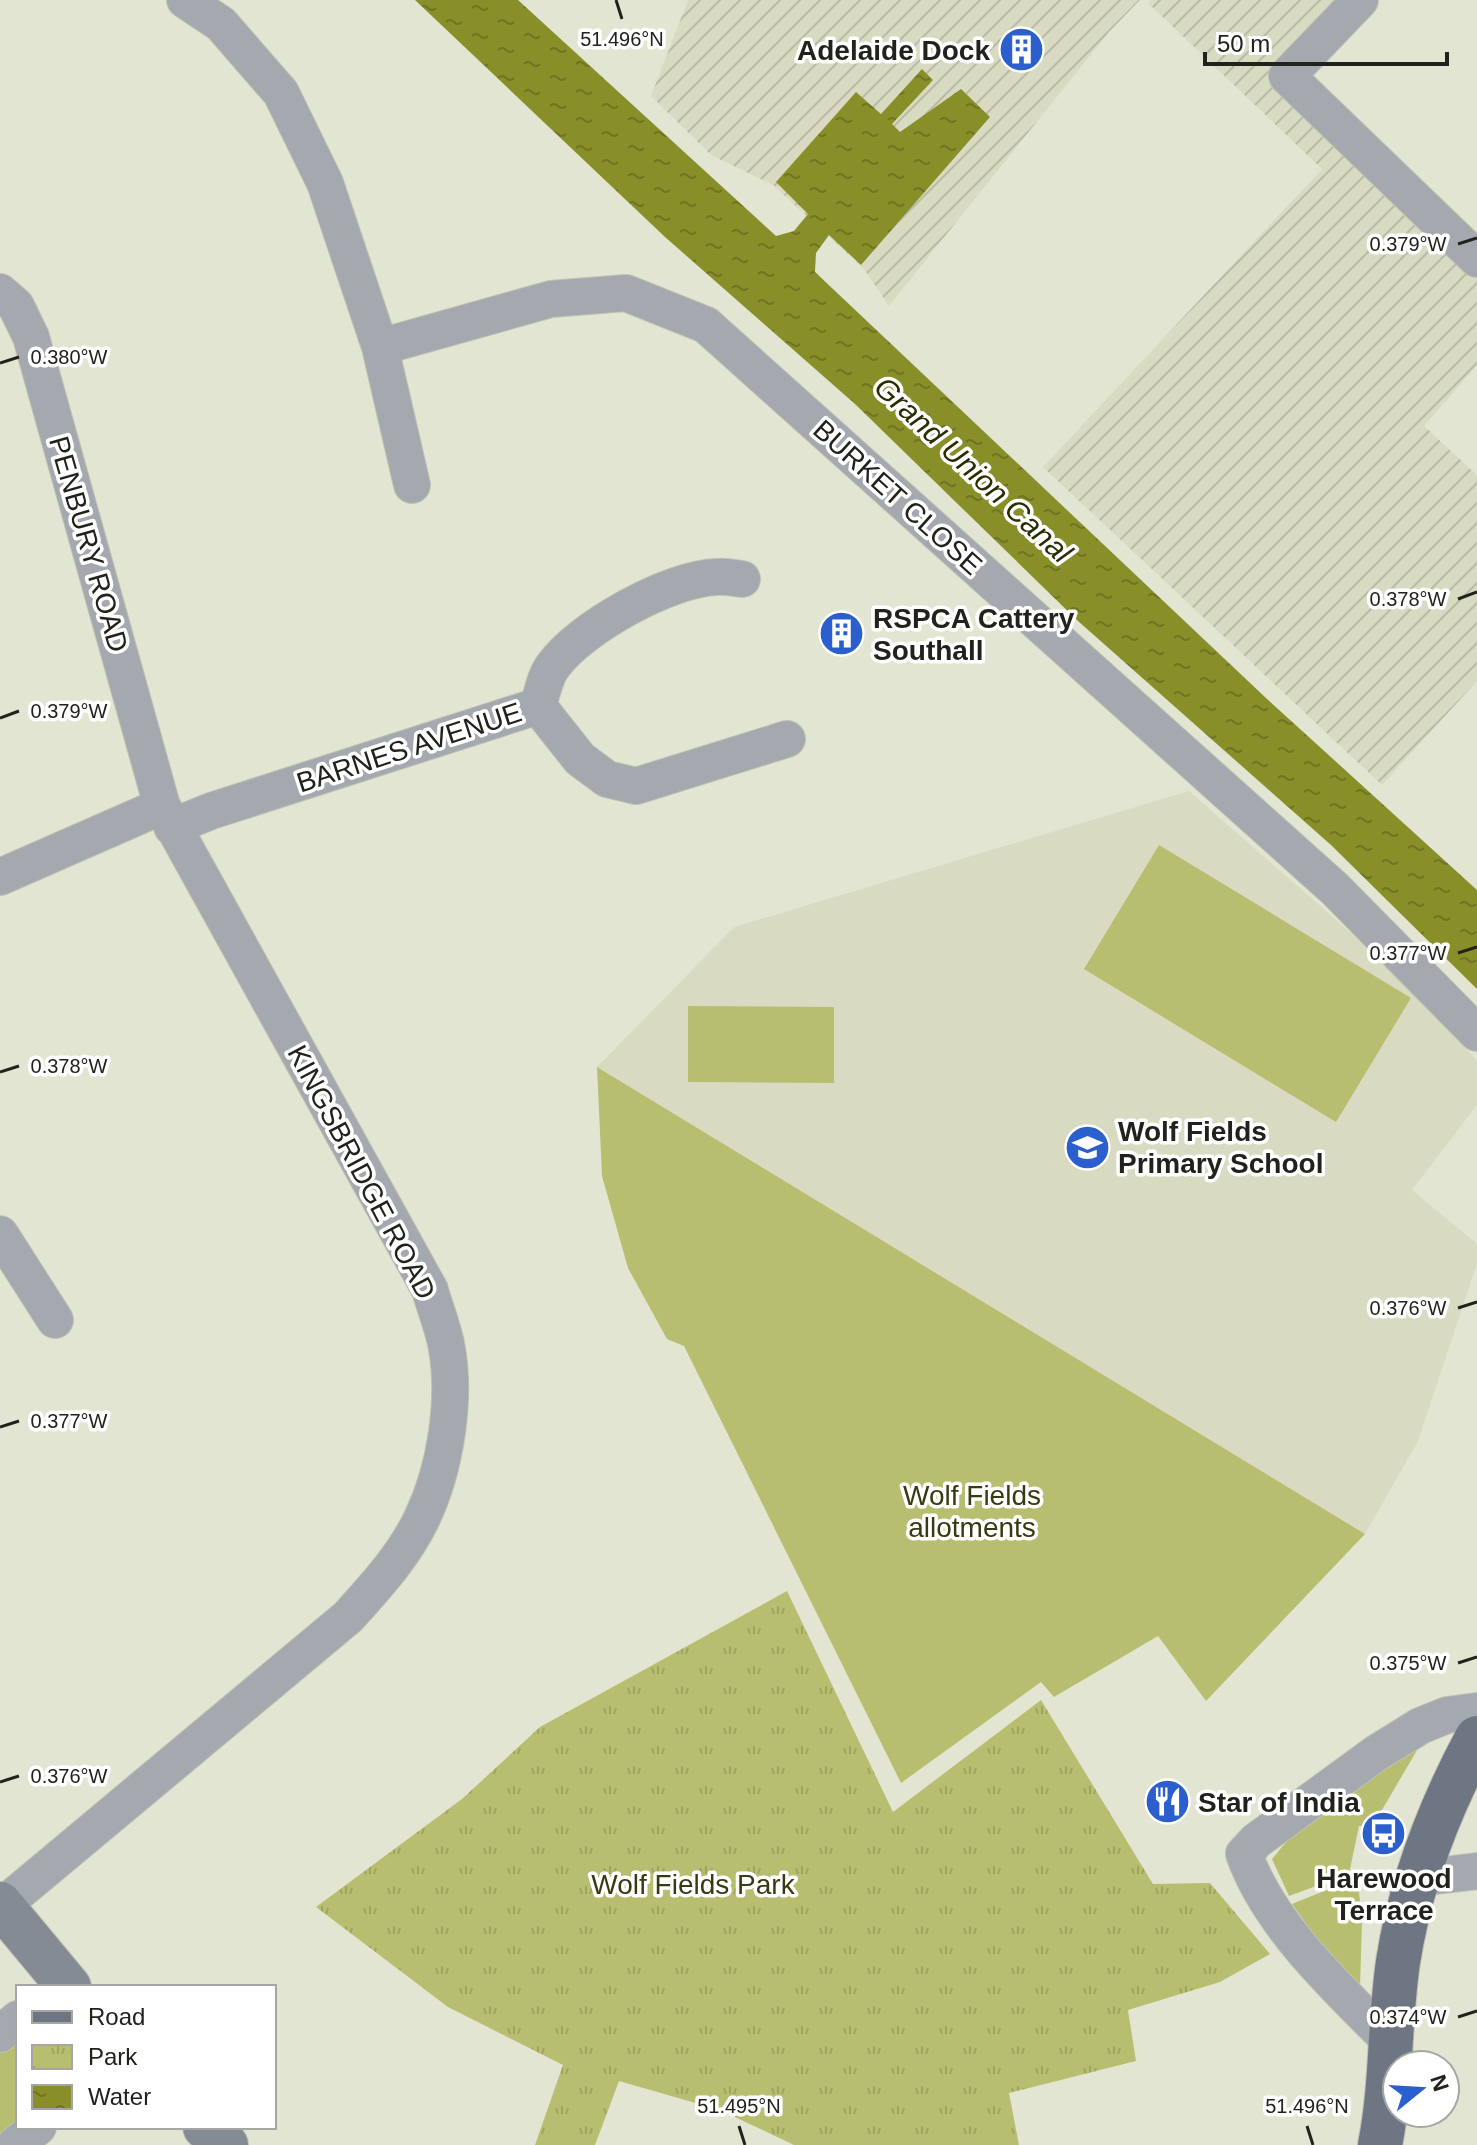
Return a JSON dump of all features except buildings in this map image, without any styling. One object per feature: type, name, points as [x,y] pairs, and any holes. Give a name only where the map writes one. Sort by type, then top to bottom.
[{"type":"main road","points":[[1380,2145],[1398,1962],[1419,1878],[1455,1779],[1477,1738]]},
{"type":"street","points":[[185,0],[221,24],[281,93],[325,183],[380,347],[412,485]]},
{"type":"street","points":[[1360,0],[1287,76],[1476,257]]},
{"type":"street","name":"PENBURY ROAD","points":[[0,292],[16,306],[31,337],[167,817]]},
{"type":"street","name":"BURKET CLOSE","points":[[380,347],[551,299],[626,293],[706,325],[1335,889],[1477,1033]]},
{"type":"street","name":"BARNES AVENUE","points":[[0,877],[167,817],[211,811],[538,706],[551,667],[585,633],[630,606],[675,587],[715,576],[742,579]]},
{"type":"street","points":[[538,706],[580,759],[607,779],[636,786],[787,739]]},
{"type":"street","name":"KINGSBRIDGE ROAD","points":[[1,1905],[348,1617],[391,1568],[422,1518],[442,1459],[452,1404],[447,1348],[430,1290],[167,817]]},
{"type":"street","points":[[0,1234],[55,1320]]},
{"type":"street","points":[[1391,2042],[1273,1912],[1254,1881],[1244,1854],[1280,1823],[1375,1754],[1420,1726],[1447,1715],[1477,1711]]},
{"type":"street","points":[[1419,1878],[1477,1871]]},
{"type":"street","points":[[1,1905],[64,1985]]},
{"type":"street","points":[[0,2034],[16,2021]]},
{"type":"street","points":[[15,2145],[35,2129]]},
{"type":"street","points":[[207,2129],[226,2145]]},
{"type":"shaded area","points":[[688,0],[1140,0],[1109,32],[889,306],[864,269],[773,185],[711,155],[651,96]]},
{"type":"shaded area","points":[[1151,0],[1356,0],[1278,76],[1477,268],[1477,365],[1424,426],[1477,475],[1477,681],[1382,785],[1043,467],[1322,169],[1148,3]]},
{"type":"shaded area","name":"Wolf Fields Primary School","points":[[1189,791],[1407,982],[1477,1061],[1477,1105],[1412,1190],[1477,1244],[1477,1263],[1418,1441],[1365,1534],[597,1067],[734,927]]},
{"type":"green space","points":[[1159,845],[1411,998],[1336,1122],[1084,969]]},
{"type":"green space","points":[[688,1006],[834,1007],[834,1083],[688,1082]]},
{"type":"green space","name":"Wolf Fields allotments","points":[[597,1067],[1365,1534],[1206,1701],[1158,1636],[1054,1697],[1041,1682],[901,1783],[684,1346],[667,1339],[628,1268],[602,1176]]},
{"type":"green space","name":"Wolf Fields Park","points":[[787,1591],[893,1812],[1041,1700],[1153,1884],[1210,1883],[1270,1954],[1220,1982],[1128,2010],[1136,2061],[1009,2093],[1019,2145],[794,2145],[720,2110],[619,2081],[595,2145],[535,2145],[563,2065],[448,2007],[316,1907],[462,1799],[540,1727]]},
{"type":"green space","points":[[1423,1740],[1372,1827],[1359,1826],[1349,1874],[1289,1896],[1272,1859],[1299,1826]]},
{"type":"green space","points":[[1349,1881],[1358,1882],[1362,1921],[1360,1988],[1322,1946],[1292,1904]]},
{"type":"green space","points":[[16,2036],[16,2129],[0,2141],[0,2046]]},
{"type":"water","name":"Grand Union Canal","points":[[415,0],[518,0],[776,236],[794,231],[808,214],[776,182],[856,92],[881,114],[922,69],[933,80],[892,124],[900,132],[961,89],[990,117],[861,265],[829,235],[816,253],[815,272],[1266,698],[1477,890],[1477,989],[1331,845],[1078,621],[855,404],[665,237]]},
{"type":"place","name":"Adelaide Dock","points":[[1021,50]]},
{"type":"place","name":"RSPCA Cattery Southall","points":[[842,634]]},
{"type":"place","name":"Wolf Fields Primary School","points":[[1087,1147]]},
{"type":"place","name":"Star of India","points":[[1167,1802]]},
{"type":"place","name":"Harewood Terrace","points":[[1384,1834]]}]
